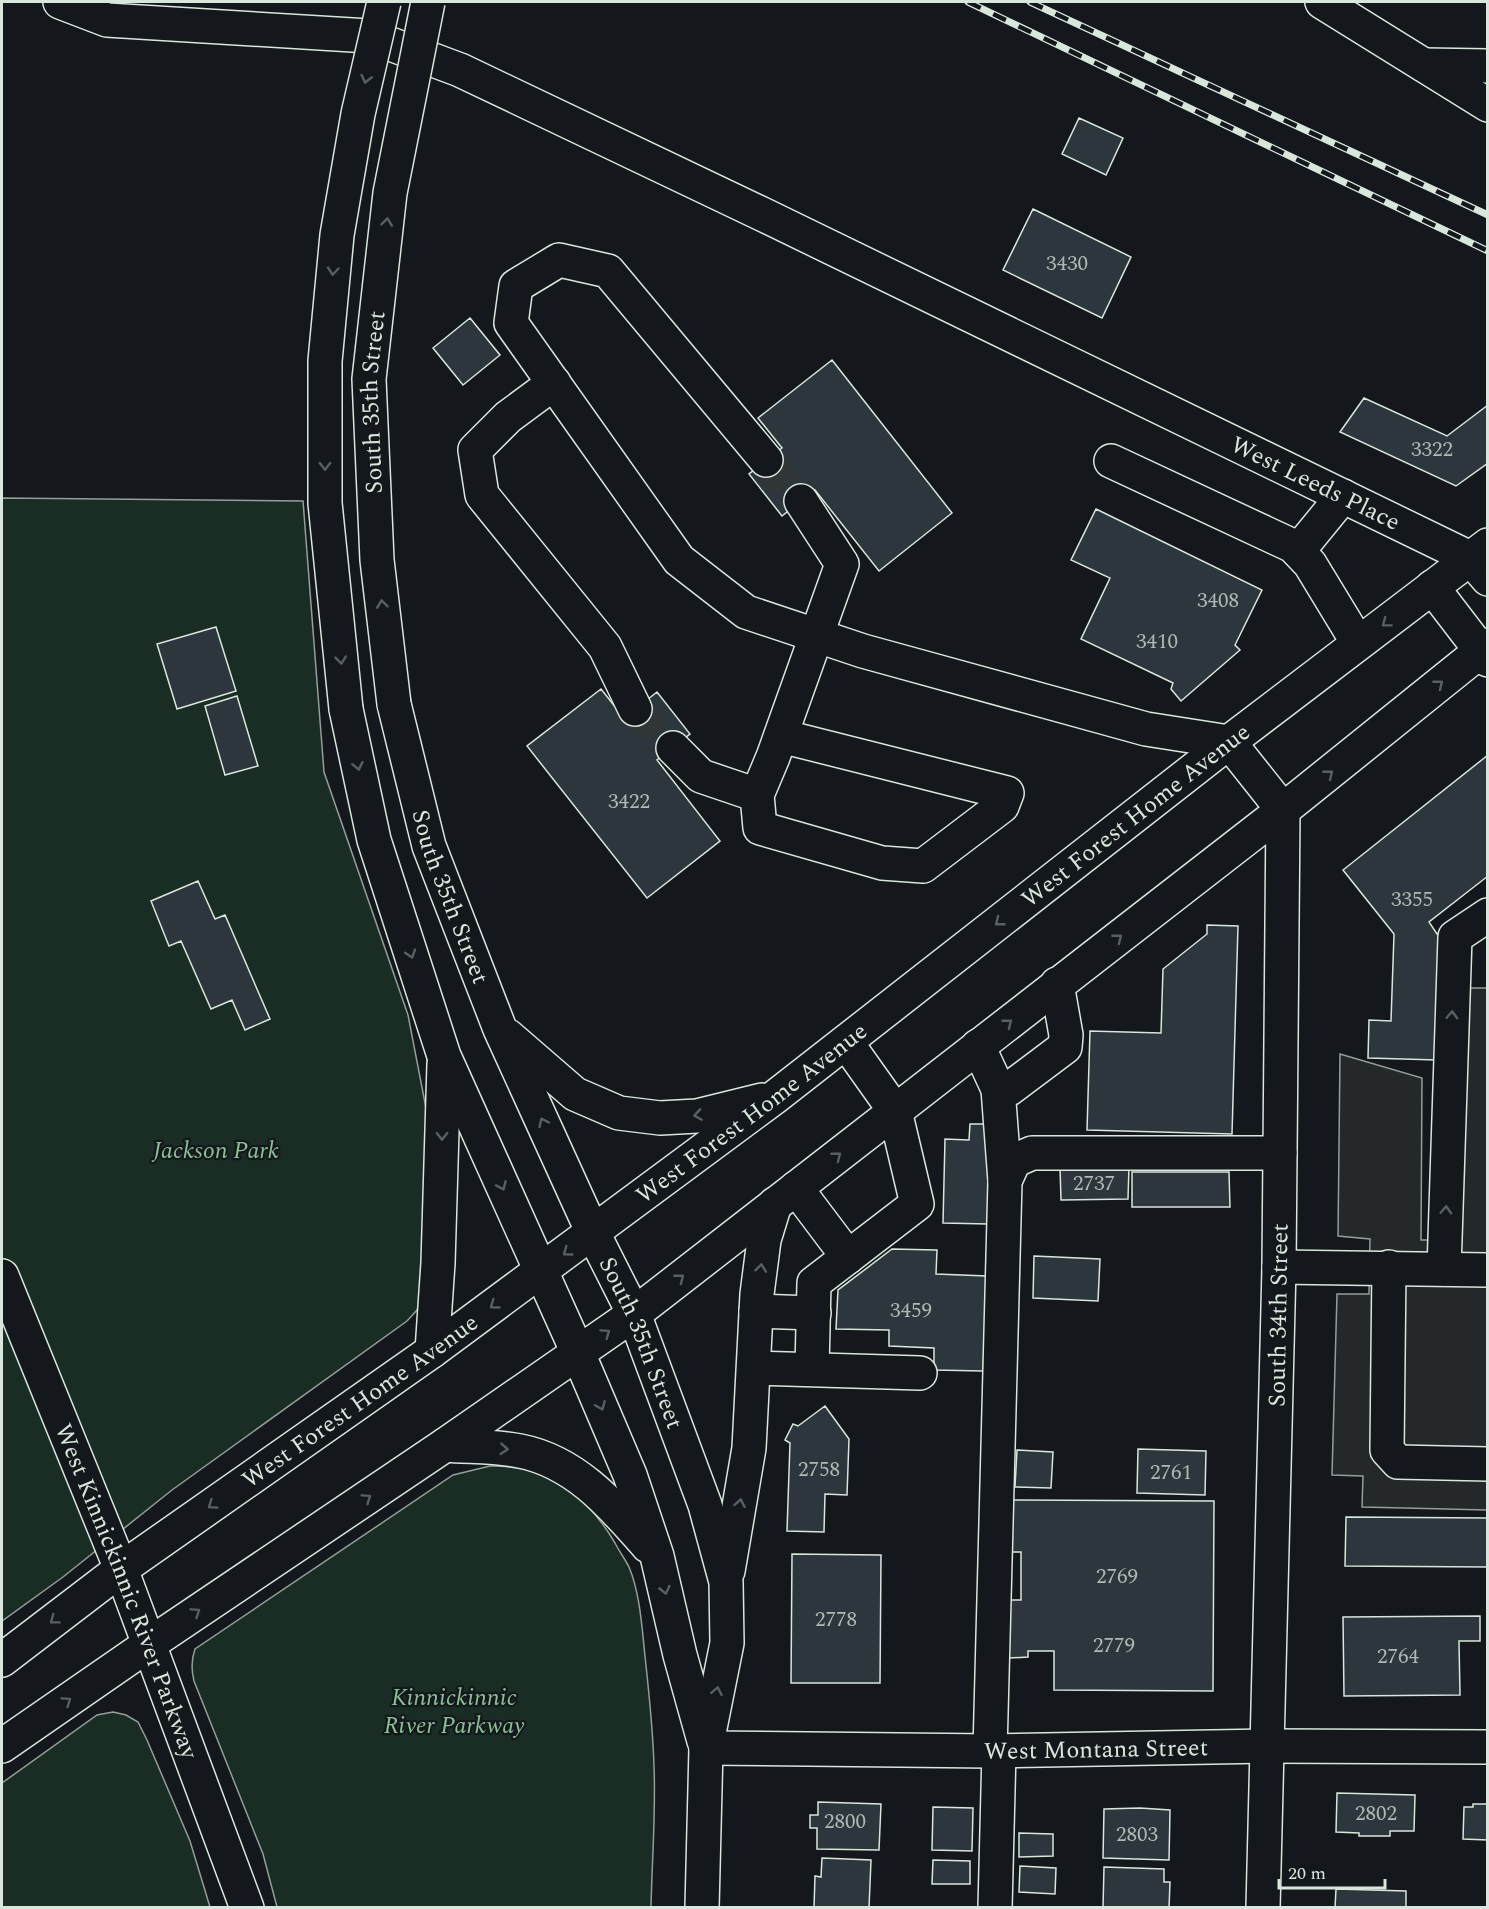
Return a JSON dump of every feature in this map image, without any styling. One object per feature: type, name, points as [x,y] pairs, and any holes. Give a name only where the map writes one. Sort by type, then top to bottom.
[{"type":"main road","name":"West Leeds Place","points":[[60,2],[107,20],[369,36],[460,70],[1482,561]]},
{"type":"main road","name":"South 35th Street","points":[[384,2],[358,114],[337,235],[325,361],[325,503],[346,709],[374,840],[444,1056],[578,1353],[630,1475],[657,1556],[680,1655],[706,1748]]},
{"type":"main road","name":"South 35th Street","points":[[428,2],[390,194],[369,379],[377,560],[394,704],[429,846],[500,1029],[593,1233],[634,1314],[705,1505],[726,1582],[727,1643],[706,1748],[702,1908]]},
{"type":"main road","points":[[1322,2],[1488,105]]},
{"type":"main road","points":[[1424,65],[1488,66]]},
{"type":"main road","points":[[766,460],[608,271],[558,260],[516,286],[511,323],[679,560],[746,612],[863,651],[1146,729],[1228,742],[1283,810]]},
{"type":"main road","points":[[554,383],[508,417],[475,450],[482,495],[605,647],[636,709]]},
{"type":"main road","points":[[1111,461],[1293,546],[1310,564],[1358,644]]},
{"type":"main road","points":[[1298,551],[1343,496]]},
{"type":"main road","points":[[781,736],[1007,793],[1002,806],[923,866],[882,863],[760,828],[757,795],[781,736],[842,564],[801,501]]},
{"type":"main road","name":"West Forest Home Avenue","points":[[2,1660],[121,1569],[432,1351],[593,1233],[775,1097],[1228,742],[1432,587],[1482,561]]},
{"type":"main road","points":[[10,1740],[634,1314],[1485,652],[1432,587]]},
{"type":"main road","points":[[673,748],[701,776],[757,795]]},
{"type":"main road","name":"South 34th Street","points":[[1263,1908],[1279,1267],[1283,810]]},
{"type":"main road","points":[[1444,1269],[1455,937],[1488,915]]},
{"type":"main road","points":[[998,1089],[1009,1089],[1065,1047],[1066,1035],[1057,984]]},
{"type":"main road","points":[[500,1029],[575,1094],[619,1113],[660,1118],[697,1116],[775,1097]]},
{"type":"main road","points":[[812,1369],[814,1283],[917,1204],[895,1111],[846,1042]]},
{"type":"main road","points":[[978,1046],[998,1089],[1005,1181],[994,1751],[995,1908]]},
{"type":"main road","points":[[432,1351],[438,1263],[444,1056]]},
{"type":"main road","points":[[1005,1181],[1014,1161],[1032,1153],[1280,1153]]},
{"type":"main road","points":[[786,1196],[848,1257]]},
{"type":"main road","points":[[726,1582],[749,1448],[756,1311],[764,1240],[786,1196]]},
{"type":"main road","points":[[1279,1267],[1488,1270]]},
{"type":"main road","points":[[1389,1267],[1387,1450],[1398,1462],[1488,1464]]},
{"type":"main road","name":"West Kinnickinnic River Parkway","points":[[2,1276],[121,1569],[246,1908]]},
{"type":"main road","points":[[756,1311],[814,1313]]},
{"type":"main road","points":[[754,1368],[920,1373]]},
{"type":"main road","points":[[445,1445],[519,1451],[554,1461],[583,1479],[609,1501],[657,1556]]},
{"type":"main road","name":"West Montana Street","points":[[706,1748],[994,1751],[1268,1746],[1488,1747]]},
{"type":"green space","name":"Jackson Park","points":[[2,498],[303,501],[324,772],[408,1015],[431,1134],[422,1297],[417,1310],[407,1321],[172,1490],[63,1577],[2,1621]]},
{"type":"green space","name":"Kinnickinnic River Parkway","points":[[490,1466],[530,1471],[547,1477],[578,1497],[604,1526],[633,1577],[642,1622],[653,1738],[655,1801],[651,1907],[277,1907],[263,1854],[194,1681],[192,1665],[195,1649],[453,1475]]},
{"type":"green space","points":[[113,1712],[126,1715],[138,1722],[147,1740],[190,1841],[210,1907],[2,1907],[2,1783],[97,1715]]},
{"type":"shaded area","points":[[1465,988],[1487,988],[1487,1510],[1362,1507],[1363,1476],[1332,1475],[1337,1294],[1369,1294],[1370,1239],[1338,1236],[1340,1054],[1422,1078],[1421,1240],[1459,1240]]},
{"type":"building","points":[[1079,118],[1123,138],[1106,175],[1062,154]]},
{"type":"building","points":[[1033,209],[1131,257],[1102,318],[1003,270]]},
{"type":"building","points":[[470,318],[500,355],[463,385],[433,348]]},
{"type":"building","points":[[832,360],[952,513],[879,571],[815,490],[782,516],[749,474],[782,448],[758,418]]},
{"type":"building","points":[[1364,398],[1447,436],[1488,405],[1488,463],[1456,486],[1340,432]]},
{"type":"building","points":[[1096,509],[1262,590],[1235,645],[1240,650],[1181,701],[1171,689],[1173,683],[1081,639],[1110,578],[1071,560]]},
{"type":"building","points":[[216,627],[236,691],[177,709],[157,644]]},
{"type":"building","points":[[601,689],[624,718],[657,692],[690,734],[657,760],[720,841],[647,898],[527,746]]},
{"type":"building","points":[[237,696],[258,766],[225,775],[205,706]]},
{"type":"building","points":[[1488,755],[1488,876],[1429,922],[1437,934],[1441,932],[1437,1060],[1368,1058],[1369,1020],[1391,1021],[1394,934],[1343,870]]},
{"type":"building","points":[[198,881],[215,919],[225,915],[270,1019],[245,1030],[232,1000],[211,1009],[181,941],[169,946],[151,901]]},
{"type":"building","points":[[1207,925],[1238,926],[1232,1134],[1087,1130],[1090,1031],[1161,1033],[1163,969],[1207,934]]},
{"type":"building","points":[[970,1124],[991,1124],[988,1224],[943,1223],[945,1139],[969,1140]]},
{"type":"building","points":[[1129,1166],[1128,1199],[1061,1200],[1060,1167]]},
{"type":"building","points":[[1132,1172],[1229,1172],[1230,1207],[1132,1207]]},
{"type":"building","points":[[892,1249],[937,1250],[936,1274],[987,1276],[983,1371],[934,1370],[934,1348],[889,1346],[889,1330],[836,1329],[838,1290]]},
{"type":"building","points":[[1034,1256],[1100,1259],[1098,1301],[1033,1298]]},
{"type":"building","points":[[825,1406],[849,1439],[847,1495],[825,1494],[824,1532],[787,1531],[790,1443],[785,1440],[793,1424],[798,1426]]},
{"type":"building","points":[[1138,1449],[1206,1451],[1205,1495],[1137,1493]]},
{"type":"building","points":[[1017,1450],[1053,1452],[1051,1488],[1015,1487]]},
{"type":"building","points":[[1010,1500],[1214,1501],[1213,1691],[1054,1690],[1054,1651],[1028,1651],[1028,1657],[1009,1658],[1009,1600],[1021,1600],[1021,1552],[1010,1552]]},
{"type":"building","points":[[1346,1517],[1488,1518],[1488,1567],[1345,1566]]},
{"type":"building","points":[[792,1554],[881,1555],[880,1683],[791,1683]]},
{"type":"building","points":[[1480,1616],[1480,1641],[1459,1641],[1460,1695],[1344,1696],[1343,1617]]},
{"type":"building","points":[[1337,1793],[1415,1795],[1414,1831],[1390,1831],[1390,1836],[1359,1836],[1359,1833],[1336,1832]]},
{"type":"building","points":[[818,1802],[881,1804],[879,1850],[817,1849],[817,1828],[810,1828],[810,1815],[818,1815]]},
{"type":"building","points":[[1473,1804],[1488,1804],[1488,1840],[1463,1839],[1464,1807],[1473,1807]]},
{"type":"building","points":[[933,1807],[973,1808],[972,1851],[932,1850]]},
{"type":"building","points":[[1104,1809],[1170,1810],[1169,1860],[1103,1858]]},
{"type":"building","points":[[1019,1833],[1053,1834],[1053,1856],[1019,1857]]},
{"type":"building","points":[[822,1858],[871,1860],[869,1908],[814,1908],[815,1876],[821,1877]]},
{"type":"building","points":[[933,1860],[970,1861],[970,1884],[932,1884]]},
{"type":"building","points":[[1020,1866],[1056,1868],[1055,1894],[1019,1892]]},
{"type":"building","points":[[1104,1867],[1164,1869],[1164,1882],[1170,1882],[1169,1908],[1103,1908]]},
{"type":"building","points":[[1336,1889],[1406,1891],[1406,1908],[1335,1908]]},
{"type":"tunnel","points":[[766,460],[801,501]]},
{"type":"tunnel","points":[[635,709],[673,748]]},
{"type":"railway","points":[[968,2],[1488,251]]},
{"type":"railway","points":[[1030,2],[1488,215]]}]
